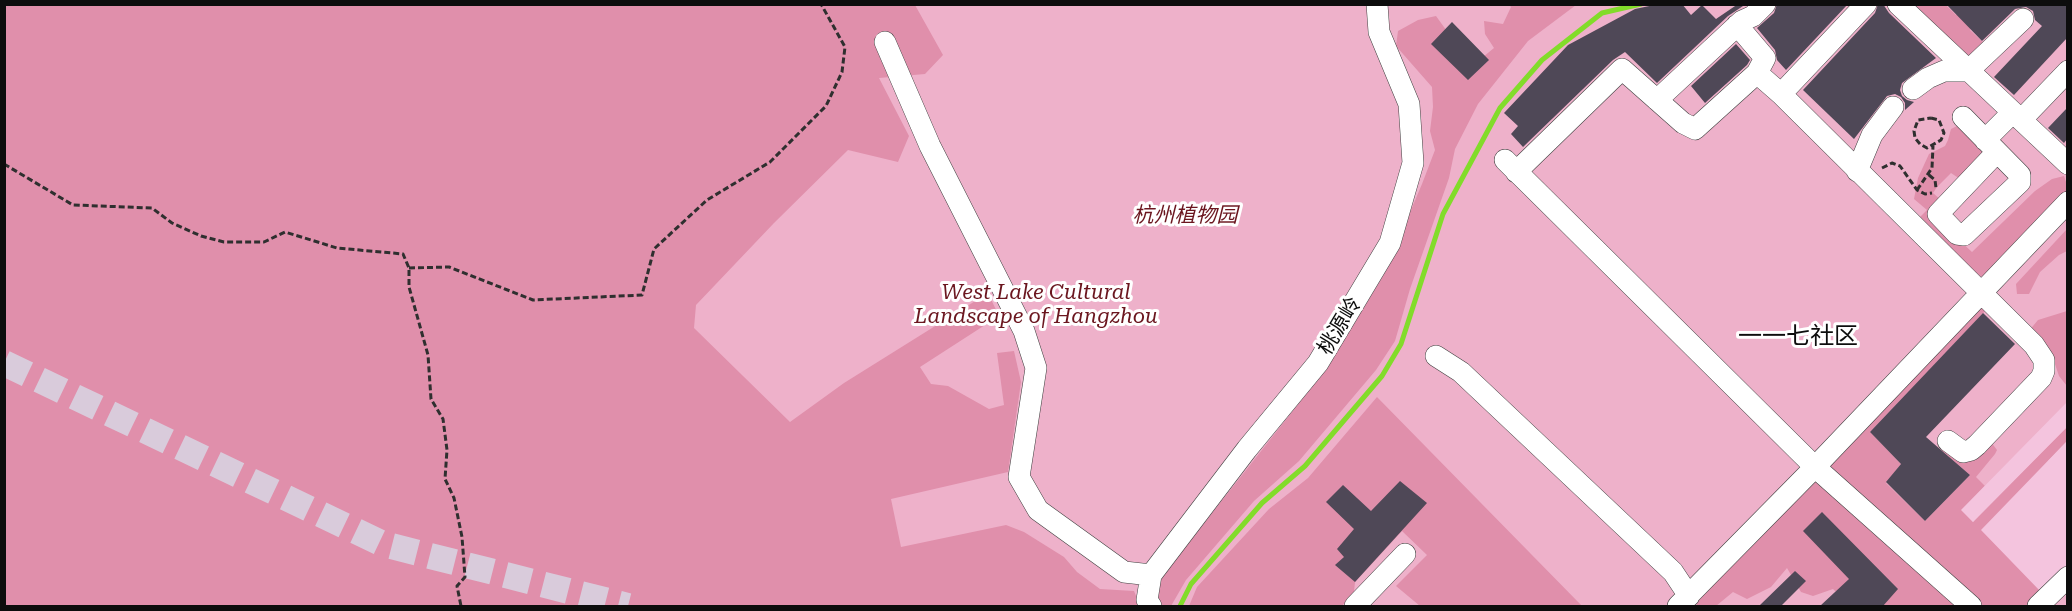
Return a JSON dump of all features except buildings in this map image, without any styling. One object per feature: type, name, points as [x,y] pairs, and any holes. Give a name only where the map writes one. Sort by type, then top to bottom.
[{"type":"street","name":"桃源岭","points":[[1151,576],[1247,449],[1318,363],[1390,243],[1413,163],[1409,104],[1379,32],[1377,4]]},
{"type":"street","points":[[1657,100],[1737,25],[1753,16],[1765,4]]},
{"type":"street","points":[[1781,94],[1866,4]]},
{"type":"street","points":[[1898,4],[2067,165]]},
{"type":"street","points":[[1913,89],[1928,78],[1944,71],[1968,71],[2023,19]]},
{"type":"street","points":[[1737,25],[1765,58],[1757,73],[1695,129],[1683,123],[1622,69],[1510,166],[1815,467],[1971,606]]},
{"type":"street","points":[[885,42],[930,146],[1024,331],[1036,368],[1019,477],[1038,510],[1124,572],[1151,576],[1147,600],[1151,606]]},
{"type":"street","points":[[1963,117],[1991,146],[2016,116],[2067,72]]},
{"type":"street","points":[[1757,73],[1781,94],[1980,294],[2034,345],[2044,360],[2044,371],[2041,378],[1971,450],[1963,452],[1948,441]]},
{"type":"street","points":[[1862,175],[1872,135],[1893,107]]},
{"type":"street","points":[[1437,356],[1461,372],[1673,572],[1683,601],[1815,467],[2067,202]]},
{"type":"street","points":[[1355,606],[1405,554]]},
{"type":"street","points":[[2038,606],[2067,577]]},
{"type":"path","points":[[409,268],[449,267],[533,300],[642,295],[654,249],[707,200],[770,162],[826,106],[842,72],[845,47],[821,4]]},
{"type":"path","points":[[1917,190],[1929,175],[1932,168],[1934,145],[1941,140],[1944,133],[1939,120],[1931,118],[1918,120],[1914,131],[1915,138],[1927,148],[1934,145]]},
{"type":"path","points":[[1862,175],[1892,163],[1900,166],[1917,190],[1925,194],[1933,193],[1937,187],[1935,180],[1929,175]]},
{"type":"path","points":[[4,164],[73,205],[152,208],[172,223],[201,236],[224,242],[264,242],[285,232],[337,248],[403,254],[409,268],[409,286],[428,355],[430,399],[443,419],[447,450],[445,479],[454,498],[462,537],[465,577],[457,586],[461,606]]},
{"type":"green space","name":"West Lake Cultural Landscape of Hangzhou","points":[[4,5],[2067,5],[2067,606],[5,606]]},
{"type":"shaded area","points":[[4,5],[915,5],[943,55],[925,74],[879,78],[909,136],[898,162],[848,150],[696,305],[694,328],[790,422],[844,383],[988,293],[999,316],[920,367],[931,384],[948,386],[989,409],[1004,405],[997,353],[1014,351],[1021,382],[1008,472],[891,499],[901,547],[1006,525],[1024,532],[1064,557],[1077,572],[1100,589],[1134,591],[1140,606],[5,606]]},
{"type":"shaded area","points":[[1509,5],[1576,5],[1528,41],[1478,104],[1455,149],[1449,178],[1410,289],[1395,341],[1376,370],[1299,461],[1254,501],[1186,580],[1171,606],[1161,606],[1157,602],[1157,593],[1163,575],[1326,369],[1383,276],[1422,184],[1435,150],[1430,131],[1433,107],[1432,87],[1396,46],[1398,31],[1418,20],[1436,16],[1472,66],[1494,48],[1485,34],[1484,21],[1503,24],[1511,7]]},
{"type":"shaded area","points":[[1910,5],[1946,5],[1956,15],[1967,5],[1979,18],[1970,30],[1986,45],[1977,55],[1966,58]]},
{"type":"shaded area","points":[[1961,124],[1986,155],[1963,181],[1951,173],[1937,187],[1933,193],[1942,201],[1931,214],[1972,252],[2035,191],[2052,179],[2064,176],[2067,185],[2067,192],[1982,277],[1970,269],[1919,218],[1927,210],[1914,199],[1918,178],[1929,154],[1945,146],[1951,129]]},
{"type":"shaded area","points":[[2067,229],[2067,251],[2040,272],[2029,294],[2017,294],[2016,284]]},
{"type":"shaded area","points":[[1980,302],[1989,307],[1870,432],[1901,464],[1886,483],[1925,521],[1970,475],[1940,449],[1945,445],[1991,442],[1997,450],[1976,477],[1985,486],[1962,510],[1973,522],[2067,427],[2067,441],[2048,461],[2041,592],[2027,606],[1978,606],[1831,468],[1831,460]]},
{"type":"shaded area","points":[[2067,311],[2067,386],[2059,376],[2054,361],[2028,332],[2038,320]]},
{"type":"shaded area","points":[[1377,397],[1582,606],[1420,606],[1396,586],[1427,555],[1402,531],[1355,582],[1354,592],[1342,606],[1189,606],[1197,587],[1269,509],[1308,478]]},
{"type":"shaded area","points":[[2067,402],[2067,427],[1973,522],[1961,510]]},
{"type":"shaded area","points":[[2067,441],[2067,566],[2041,592],[1981,530]]},
{"type":"shaded area","points":[[1814,478],[1962,606],[1850,606],[1833,589],[1813,596],[1801,592],[1787,568],[1771,587],[1747,599],[1733,592],[1716,606],[1698,606],[1695,602]]},
{"type":"waterway","points":[[1180,606],[1191,584],[1262,503],[1305,466],[1382,376],[1401,344],[1443,214],[1500,108],[1542,60],[1602,13],[1641,4]]},
{"type":"tunnel","points":[[4,363],[383,544],[628,606]]},
{"type":"district","name":"一一七社区","points":[[1798,337]]},
{"type":"park label","name":"杭州植物园","points":[[1185,216]]}]
